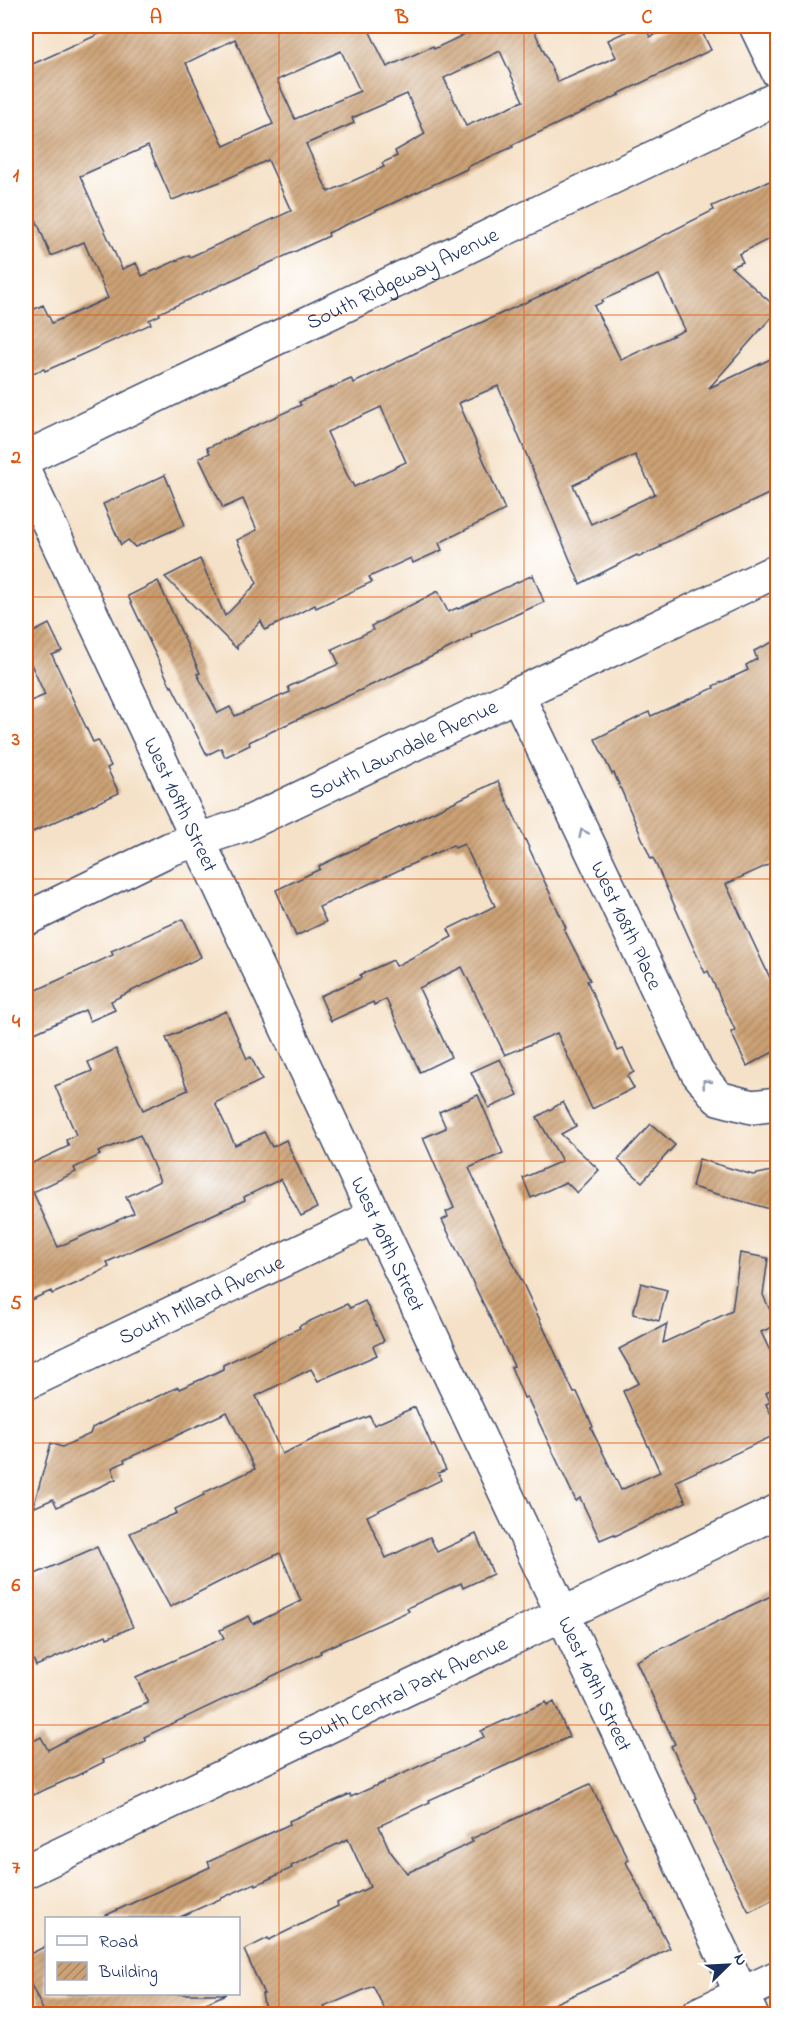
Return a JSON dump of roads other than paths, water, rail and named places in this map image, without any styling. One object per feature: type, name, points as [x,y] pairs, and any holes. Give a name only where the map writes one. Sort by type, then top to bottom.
[{"type":"street","points":[[756,26],[777,72]]},
{"type":"street","name":"South Ridgeway Avenue","points":[[26,458],[777,98]]},
{"type":"street","name":"West 109th Street","points":[[26,475],[746,2004]]},
{"type":"street","name":"South Lawndale Avenue","points":[[26,919],[170,849],[244,825],[777,570]]},
{"type":"street","name":"West 108th Place","points":[[517,694],[697,1072],[718,1098],[752,1107],[777,1104]]},
{"type":"street","name":"South Millard Avenue","points":[[26,1383],[375,1216]]},
{"type":"street","name":"South Central Park Avenue","points":[[26,1870],[777,1511]]},
{"type":"street","points":[[699,2014],[746,2004],[777,1977]]}]
